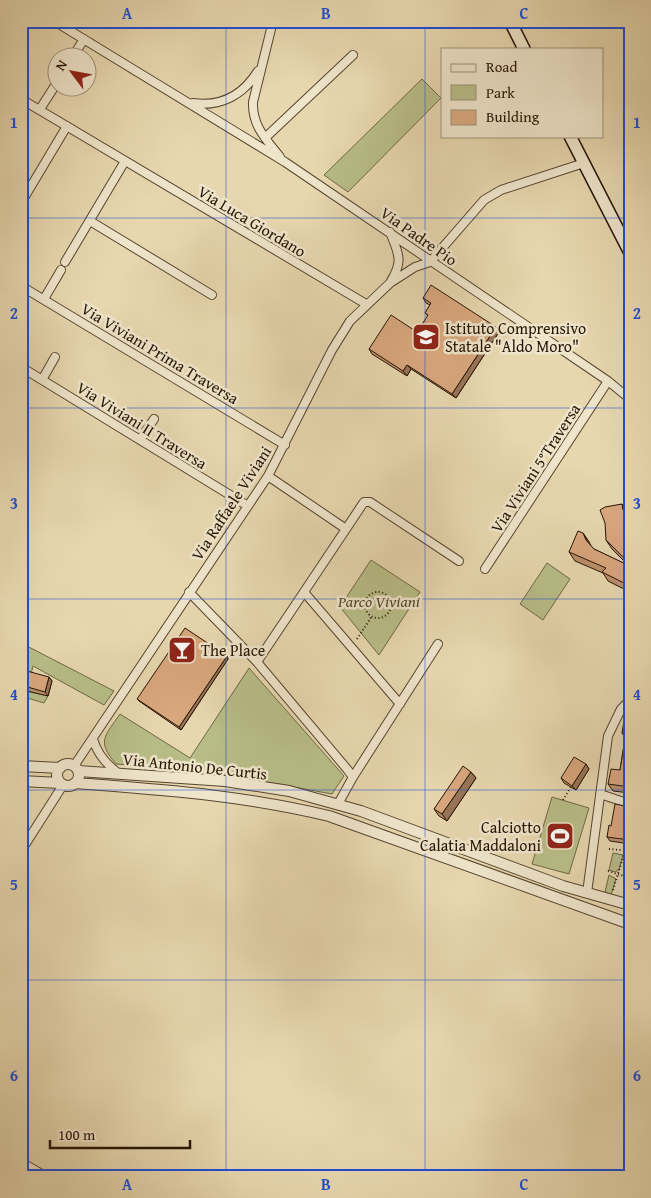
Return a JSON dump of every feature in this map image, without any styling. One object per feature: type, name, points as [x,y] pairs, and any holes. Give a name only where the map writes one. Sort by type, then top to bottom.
[{"type":"main road","points":[[510,21],[524,48]]},
{"type":"main road","points":[[571,138],[630,253]]},
{"type":"street","name":"Via Padre Pio","points":[[54,21],[285,162],[608,381],[630,399]]},
{"type":"street","points":[[273,21],[253,102],[253,114],[257,128],[285,162]]},
{"type":"street","points":[[78,48],[84,39]]},
{"type":"street","points":[[265,138],[353,56]]},
{"type":"street","points":[[189,102],[218,104],[232,98],[247,85],[262,65]]},
{"type":"street","points":[[40,110],[48,97]]},
{"type":"street","name":"Via Luca Giordano","points":[[21,98],[366,304]]},
{"type":"street","points":[[21,203],[67,126]]},
{"type":"street","points":[[66,262],[125,161]]},
{"type":"street","name":"Via Raffaele Viviani","points":[[76,768],[93,739],[268,476],[332,350],[350,321],[390,283],[415,267],[430,262],[484,200],[501,190],[584,163]]},
{"type":"street","points":[[90,221],[212,294]]},
{"type":"street","name":"Via Raffaele Viviani","points":[[390,232],[398,253],[399,268],[390,283]]},
{"type":"street","points":[[44,299],[60,270]]},
{"type":"street","name":"Via Viviani Prima Traversa","points":[[21,286],[284,445]]},
{"type":"street","points":[[42,380],[55,357]]},
{"type":"street","name":"Via Viviani II Traversa","points":[[21,367],[248,506]]},
{"type":"street","name":"Via Viviani 5°Traversa","points":[[485,569],[608,381]]},
{"type":"street","points":[[140,440],[154,419]]},
{"type":"street","points":[[268,476],[346,529]]},
{"type":"street","points":[[257,662],[364,502],[370,502],[459,561]]},
{"type":"street","points":[[190,592],[257,662],[353,777]]},
{"type":"street","points":[[304,592],[400,704]]},
{"type":"street","points":[[338,804],[353,777],[438,644]]},
{"type":"street","points":[[587,893],[608,736],[614,722],[628,703]]},
{"type":"street","points":[[93,739],[96,748],[109,766],[118,774]]},
{"type":"street","name":"Via Antonio De Curtis","points":[[21,766],[60,768],[67,764],[76,768],[118,774],[225,781],[288,791],[338,804],[422,836],[587,893],[630,905]]},
{"type":"street","points":[[21,851],[62,784],[57,774],[60,768]]},
{"type":"street","points":[[75,783],[78,777],[76,768]]},
{"type":"street","name":"Via Antonio De Curtis","points":[[21,781],[201,792],[282,805],[329,816],[630,924]]},
{"type":"street","points":[[600,794],[630,804]]},
{"type":"street","points":[[418,848],[422,836]]},
{"type":"street","points":[[21,1162],[47,1177]]},
{"type":"path","points":[[383,592],[390,598],[391,610],[385,616],[372,616],[366,610],[366,600],[371,594],[383,592]]},
{"type":"path","points":[[352,647],[372,616]]},
{"type":"path","points":[[563,800],[570,787]]},
{"type":"path","points":[[609,848],[630,851]]},
{"type":"path","points":[[610,899],[626,851]]},
{"type":"path","points":[[608,871],[630,878]]},
{"type":"green space","points":[[422,79],[441,98],[348,192],[324,175]]},
{"type":"green space","name":"Parco Viviani","points":[[371,560],[420,592],[379,655],[340,607]]},
{"type":"green space","points":[[547,563],[570,579],[543,620],[520,604]]},
{"type":"green space","points":[[21,643],[114,691],[104,705],[33,666],[27,691],[48,696],[44,703],[24,697],[21,701]]},
{"type":"green space","points":[[249,668],[344,776],[332,794],[223,774],[116,764],[106,750],[105,739],[107,733],[120,714],[190,758]]},
{"type":"green space","name":"Calciotto Calatia Maddaloni","points":[[552,797],[589,808],[569,874],[532,864]]},
{"type":"green space","points":[[613,853],[623,855],[619,870],[615,872],[609,870]]},
{"type":"green space","points":[[609,875],[616,879],[611,895],[605,892]]},
{"type":"building","points":[[431,285],[496,327],[452,394],[407,365],[403,371],[369,349],[391,315],[417,332],[428,315],[425,313],[431,303],[423,298]]},
{"type":"building","points":[[622,504],[623,510],[630,511],[630,564],[606,540],[605,523],[600,510],[605,507]]},
{"type":"building","points":[[578,531],[583,533],[594,549],[630,566],[630,584],[628,585],[602,572],[606,568],[569,552]]},
{"type":"building","points":[[185,628],[227,656],[179,727],[137,699]]},
{"type":"building","points":[[27,671],[49,677],[45,692],[24,686]]},
{"type":"building","points":[[625,714],[630,715],[630,787],[608,784],[611,769],[620,770],[626,734],[622,733]]},
{"type":"building","points":[[574,757],[586,764],[572,786],[561,778]]},
{"type":"building","points":[[463,766],[471,772],[442,814],[434,809]]},
{"type":"building","points":[[615,804],[630,807],[630,840],[607,837]]},
{"type":"place","name":"Istituto Comprensivo Statale \"Aldo Moro\"","points":[[426,337]]},
{"type":"place","name":"The Place","points":[[182,650]]},
{"type":"place","name":"Calciotto Calatia Maddaloni","points":[[560,836]]}]
